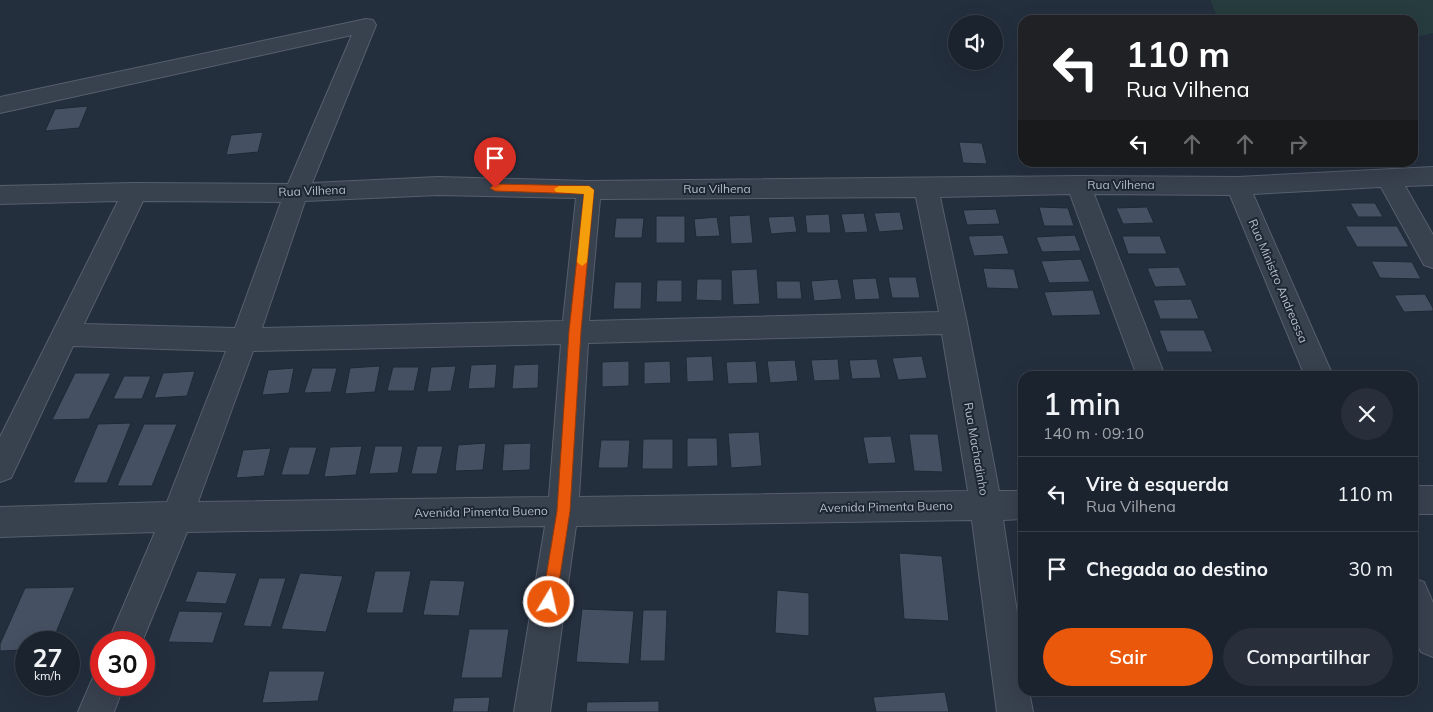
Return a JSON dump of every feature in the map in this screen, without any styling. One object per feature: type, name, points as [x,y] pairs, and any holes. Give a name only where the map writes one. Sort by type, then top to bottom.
[{"type":"street","points":[[0,105],[366,25],[296,193],[244,340],[177,517],[130,631]]},
{"type":"street","name":"Rua Vilhena","points":[[0,195],[136,192],[296,193],[438,186],[589,190],[1080,185],[1238,186],[1433,176]]},
{"type":"street","points":[[1388,178],[1433,258]]},
{"type":"street","points":[[1080,185],[1149,371]]},
{"type":"street","name":"Rua Ministro Andreassa","points":[[1238,186],[1317,371]]},
{"type":"street","name":"Rua Machadinho","points":[[926,188],[954,323],[986,506],[1015,712]]},
{"type":"street","points":[[532,712],[563,511],[575,331],[589,190]]},
{"type":"street","points":[[0,468],[136,192]]},
{"type":"street","points":[[66,335],[244,340],[954,323]]},
{"type":"street","points":[[1418,500],[1433,500]]},
{"type":"street","name":"Avenida Pimenta Bueno","points":[[0,522],[177,517],[1018,505]]},
{"type":"street","points":[[1418,607],[1433,640]]},
{"type":"street","points":[[96,712],[103,696]]},
{"type":"green space","points":[[1210,0],[1433,0],[1433,33],[1418,37],[1418,15],[1217,15]]},
{"type":"building","points":[[88,106],[79,128],[45,131],[55,109]]},
{"type":"building","points":[[263,132],[258,152],[226,155],[231,135]]},
{"type":"building","points":[[959,142],[982,143],[987,164],[963,163]]},
{"type":"building","points":[[1350,203],[1375,203],[1383,217],[1358,217]]},
{"type":"building","points":[[1039,207],[1068,208],[1074,226],[1044,226]]},
{"type":"building","points":[[1147,207],[1154,223],[1123,224],[1116,208]]},
{"type":"building","points":[[996,209],[1000,224],[967,225],[963,210]]},
{"type":"building","points":[[900,212],[904,230],[879,232],[874,213]]},
{"type":"building","points":[[864,213],[868,232],[845,233],[841,214]]},
{"type":"building","points":[[829,214],[831,233],[807,233],[805,215]]},
{"type":"building","points":[[750,215],[753,243],[731,244],[729,216]]},
{"type":"building","points":[[656,216],[685,216],[685,243],[656,243]]},
{"type":"building","points":[[794,216],[797,232],[771,234],[768,217]]},
{"type":"building","points":[[717,217],[720,236],[696,237],[694,219]]},
{"type":"building","points":[[616,218],[644,218],[642,238],[614,238]]},
{"type":"building","points":[[1345,226],[1397,226],[1409,247],[1357,247]]},
{"type":"building","points":[[1003,235],[1009,254],[974,256],[968,236]]},
{"type":"building","points":[[1075,235],[1081,251],[1042,252],[1036,237]]},
{"type":"building","points":[[1122,236],[1160,236],[1167,254],[1128,254]]},
{"type":"building","points":[[1081,259],[1090,282],[1049,283],[1041,261]]},
{"type":"building","points":[[1371,261],[1412,262],[1421,279],[1380,278]]},
{"type":"building","points":[[1179,267],[1187,286],[1155,287],[1147,268]]},
{"type":"building","points":[[983,268],[1014,269],[1019,289],[987,288]]},
{"type":"building","points":[[757,269],[760,304],[733,305],[731,270]]},
{"type":"building","points":[[888,277],[916,277],[920,298],[892,298]]},
{"type":"building","points":[[876,278],[880,299],[855,300],[852,279]]},
{"type":"building","points":[[697,279],[722,279],[722,301],[696,300]]},
{"type":"building","points":[[838,279],[842,299],[814,301],[811,281]]},
{"type":"building","points":[[657,280],[682,280],[682,302],[656,302]]},
{"type":"building","points":[[776,281],[800,281],[802,299],[777,299]]},
{"type":"building","points":[[615,282],[642,282],[641,309],[613,309]]},
{"type":"building","points":[[1093,290],[1101,315],[1052,316],[1044,292]]},
{"type":"building","points":[[1425,294],[1433,311],[1404,312],[1394,295]]},
{"type":"building","points":[[1191,299],[1199,319],[1160,319],[1153,300]]},
{"type":"building","points":[[1159,330],[1204,330],[1213,352],[1167,352]]},
{"type":"building","points":[[712,356],[714,381],[687,382],[686,357]]},
{"type":"building","points":[[922,356],[927,378],[898,380],[892,358]]},
{"type":"building","points":[[838,359],[840,380],[814,381],[811,360]]},
{"type":"building","points":[[877,359],[881,378],[852,379],[849,360]]},
{"type":"building","points":[[795,360],[798,381],[770,383],[767,361]]},
{"type":"building","points":[[629,361],[629,386],[602,387],[602,362]]},
{"type":"building","points":[[670,361],[671,383],[644,384],[644,362]]},
{"type":"building","points":[[756,361],[758,383],[728,384],[726,362]]},
{"type":"building","points":[[497,364],[495,388],[468,389],[471,365]]},
{"type":"building","points":[[539,364],[538,388],[512,389],[514,365]]},
{"type":"building","points":[[380,366],[375,392],[345,394],[350,368]]},
{"type":"building","points":[[456,366],[451,391],[427,392],[431,367]]},
{"type":"building","points":[[393,367],[419,367],[414,391],[387,391]]},
{"type":"building","points":[[294,368],[289,393],[262,395],[268,370]]},
{"type":"building","points":[[312,368],[337,368],[331,392],[304,393]]},
{"type":"building","points":[[195,371],[187,396],[154,398],[163,373]]},
{"type":"building","points":[[75,373],[111,373],[89,419],[52,420]]},
{"type":"building","points":[[124,376],[151,376],[142,399],[113,399]]},
{"type":"building","points":[[131,423],[107,483],[73,483],[98,424]]},
{"type":"building","points":[[144,424],[177,424],[152,486],[117,486]]},
{"type":"building","points":[[759,432],[762,466],[731,468],[728,433]]},
{"type":"building","points":[[909,434],[938,434],[943,472],[914,471]]},
{"type":"building","points":[[891,436],[896,463],[868,464],[863,437]]},
{"type":"building","points":[[687,438],[717,438],[718,466],[687,467]]},
{"type":"building","points":[[643,439],[673,439],[673,469],[642,469]]},
{"type":"building","points":[[601,440],[630,440],[628,468],[598,468]]},
{"type":"building","points":[[486,443],[483,470],[455,471],[458,445]]},
{"type":"building","points":[[531,443],[530,470],[502,471],[504,444]]},
{"type":"building","points":[[362,446],[356,475],[324,477],[330,447]]},
{"type":"building","points":[[375,446],[403,446],[398,473],[369,474]]},
{"type":"building","points":[[417,446],[443,446],[437,474],[411,474]]},
{"type":"building","points":[[289,447],[317,447],[309,475],[281,475]]},
{"type":"building","points":[[271,448],[264,476],[236,478],[243,450]]},
{"type":"building","points":[[899,553],[942,556],[949,621],[904,619]]},
{"type":"building","points":[[197,571],[237,573],[226,604],[185,602]]},
{"type":"building","points":[[375,571],[411,571],[403,613],[366,613]]},
{"type":"building","points":[[300,573],[343,576],[326,632],[281,629]]},
{"type":"building","points":[[259,578],[286,578],[271,627],[243,626]]},
{"type":"building","points":[[430,580],[465,581],[459,616],[423,615]]},
{"type":"building","points":[[75,587],[57,631],[15,631],[15,650],[0,651],[0,644],[25,588]]},
{"type":"building","points":[[777,590],[809,593],[809,636],[775,633]]},
{"type":"building","points":[[582,609],[634,611],[629,664],[576,662]]},
{"type":"building","points":[[643,610],[667,610],[665,661],[640,661]]},
{"type":"building","points":[[179,611],[223,612],[213,643],[168,642]]},
{"type":"building","points":[[469,629],[509,629],[502,678],[461,678]]},
{"type":"building","points":[[269,671],[325,671],[318,701],[262,703]]},
{"type":"building","points":[[945,692],[949,712],[876,712],[873,697]]},
{"type":"building","points":[[490,697],[488,712],[452,712],[454,698]]},
{"type":"building","points":[[659,701],[659,712],[586,712],[587,702]]},
{"type":"slow traffic","points":[[559,189],[589,190],[582,262]]},
{"type":"route","points":[[495,188],[589,190],[575,331],[563,511],[549,602]]}]
